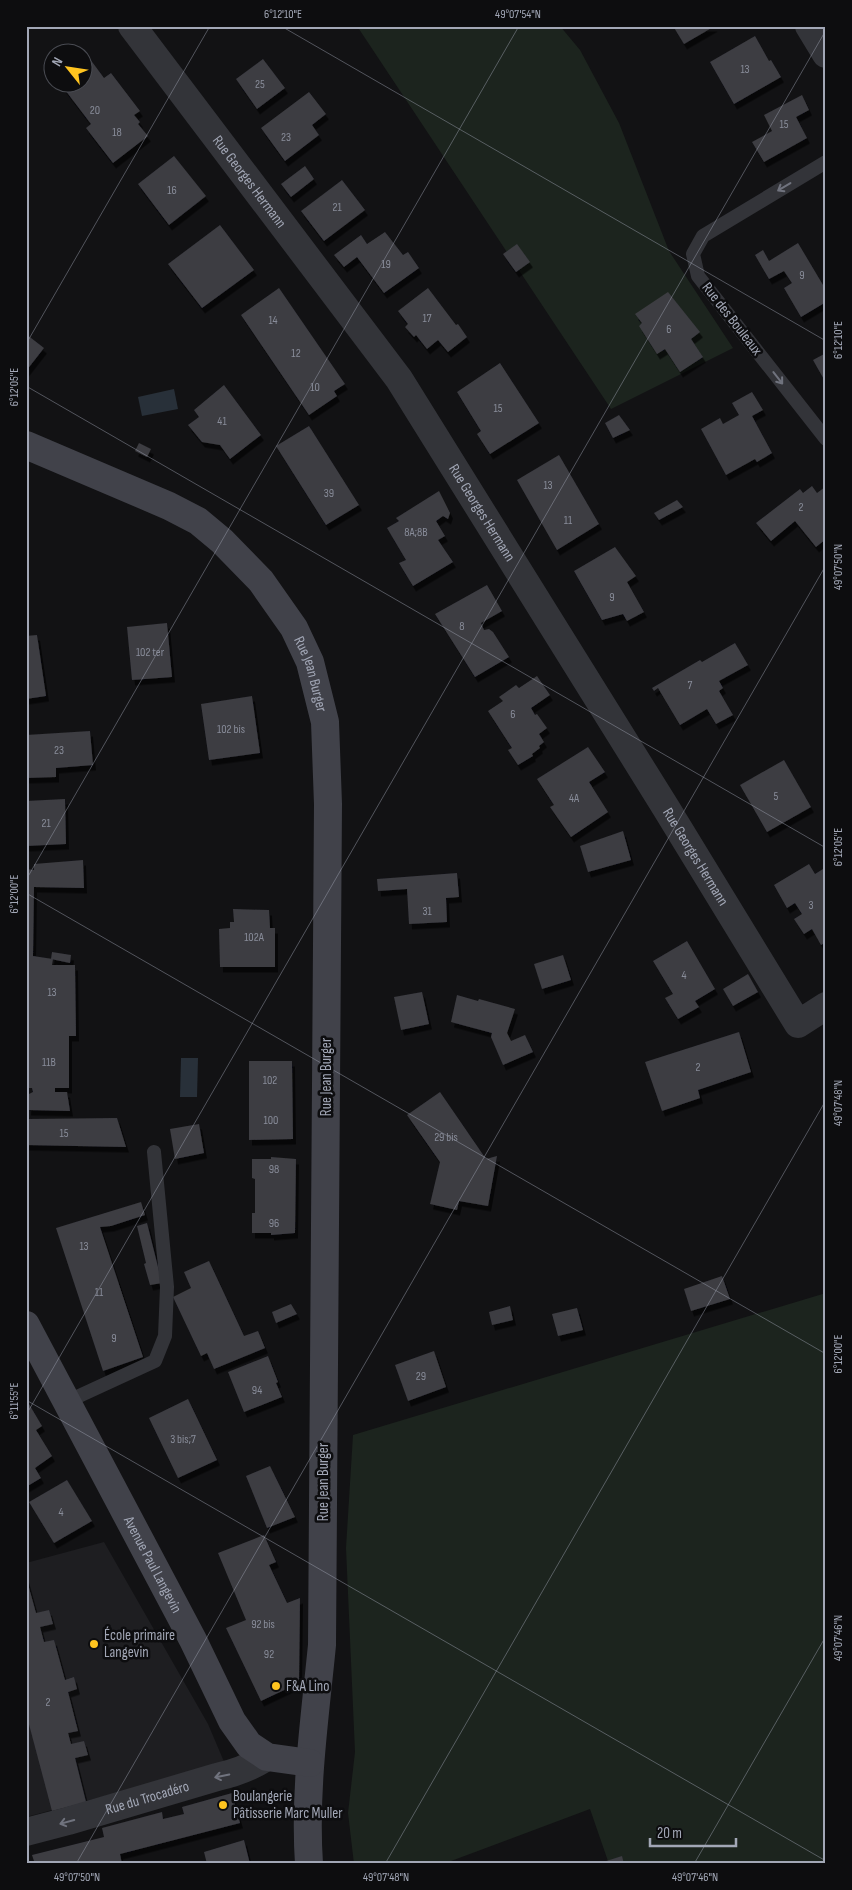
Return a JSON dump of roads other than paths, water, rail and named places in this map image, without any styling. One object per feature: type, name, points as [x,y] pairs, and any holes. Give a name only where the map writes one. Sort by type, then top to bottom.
[{"type":"main road","name":"Rue Jean Burger","points":[[26,445],[169,506],[198,521],[222,541],[261,581],[294,628],[310,662],[325,722],[328,814],[322,1645],[310,1763],[309,1864]]},
{"type":"main road","name":"Avenue Paul Langevin","points":[[26,1325],[193,1640],[232,1721],[249,1745],[267,1757],[310,1763]]},
{"type":"street","name":"Rue Georges Hermann","points":[[132,26],[399,379],[798,1024],[826,1006]]},
{"type":"street","points":[[809,26],[826,54]]},
{"type":"street","name":"Rue du Trocadéro","points":[[26,1832],[233,1774],[251,1767],[267,1757]]},
{"type":"lane","name":"Rue des Bouleaux","points":[[826,162],[703,236],[693,254],[698,276],[826,439]]},
{"type":"lane","points":[[66,1402],[155,1361],[164,1336],[167,1287],[154,1152]]},
{"type":"place","name":"École primaire Langevin","points":[[94,1644]]},
{"type":"place","name":"F&A Lino","points":[[276,1686]]},
{"type":"place","name":"Boulangerie Pâtisserie Marc Muller","points":[[223,1805]]}]
